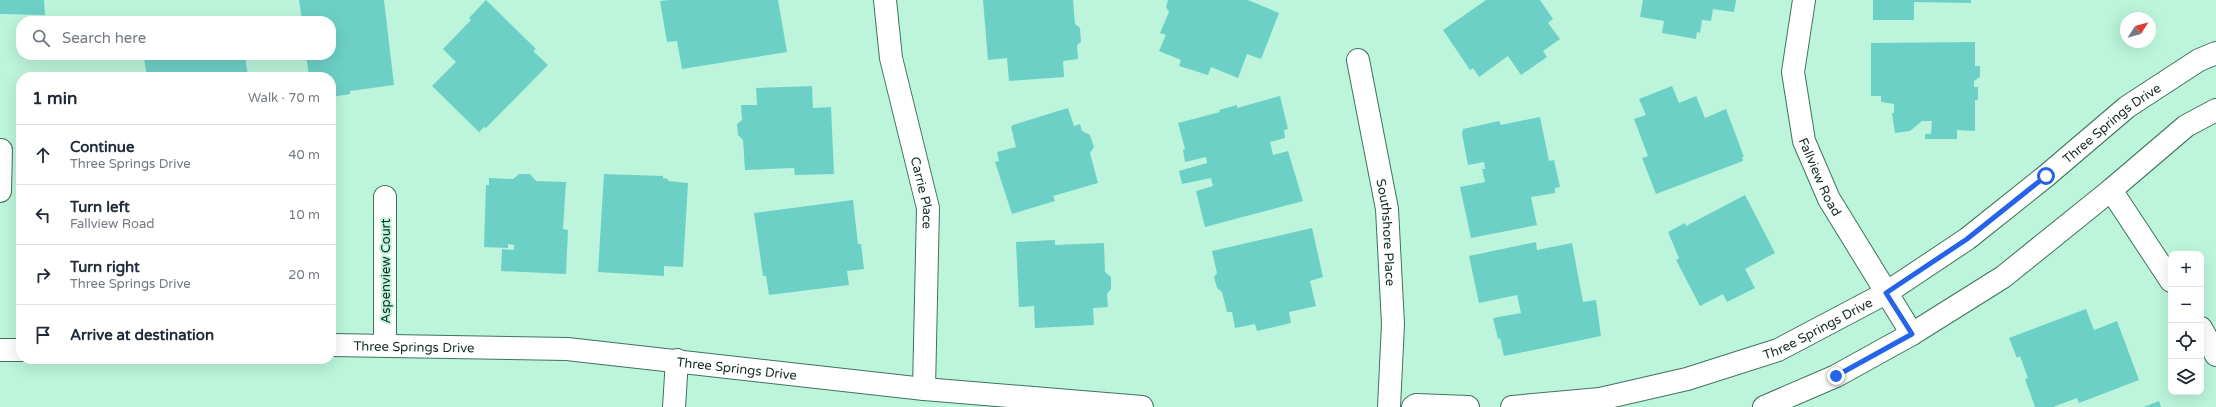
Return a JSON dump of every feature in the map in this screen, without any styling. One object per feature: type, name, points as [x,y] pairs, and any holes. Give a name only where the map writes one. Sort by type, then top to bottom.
[{"type":"street","name":"Carrie Place","points":[[884,0],[891,58],[928,208],[924,389]]},
{"type":"street","name":"Fallview Road","points":[[1804,0],[1794,72],[1804,141],[1829,199],[1912,334]]},
{"type":"street","name":"Three Springs Drive","points":[[1512,407],[1600,399],[1687,379],[1778,350],[1886,293],[1967,239],[2046,176],[2127,107],[2199,60],[2216,53]]},
{"type":"street","name":"Southshore Place","points":[[1358,60],[1387,209],[1393,324],[1389,407]]},
{"type":"street","points":[[1764,407],[1836,376],[1912,334],[2003,277],[2111,190],[2186,126],[2216,110]]},
{"type":"street","points":[[0,191],[1,150]]},
{"type":"street","points":[[2111,190],[2168,276]]},
{"type":"street","name":"Aspenview Court","points":[[385,197],[385,345]]},
{"type":"street","points":[[2204,333],[2216,355]]},
{"type":"street","name":"Three Springs Drive","points":[[336,345],[568,349],[677,360],[924,389],[1142,407]]},
{"type":"street","points":[[0,350],[16,350]]},
{"type":"street","points":[[674,407],[677,360]]},
{"type":"street","points":[[1413,407],[1416,405],[1468,407]]},
{"type":"building","points":[[0,0],[44,0],[45,15],[0,14]]},
{"type":"building","points":[[299,0],[384,0],[394,85],[350,91],[350,94],[336,96],[336,72],[308,72],[307,60],[336,60],[336,16],[301,16]]},
{"type":"building","points":[[486,0],[536,49],[533,51],[548,65],[486,128],[484,127],[479,132],[432,86],[456,62],[443,49],[471,20],[469,18]]},
{"type":"building","points":[[778,0],[787,52],[682,69],[677,41],[667,42],[660,1]]},
{"type":"building","points":[[983,0],[1073,0],[1075,24],[1080,28],[1081,42],[1077,45],[1078,59],[1063,61],[1064,77],[1009,81],[1007,58],[988,60]]},
{"type":"building","points":[[1168,0],[1248,0],[1279,13],[1261,59],[1247,54],[1238,78],[1211,67],[1208,75],[1179,66],[1181,60],[1159,51],[1166,35],[1160,33],[1169,12],[1166,7]]},
{"type":"building","points":[[1486,0],[1540,0],[1553,19],[1548,23],[1560,39],[1543,51],[1547,57],[1521,75],[1508,56],[1479,77],[1473,68],[1470,70],[1443,30]]},
{"type":"building","points":[[1643,0],[1736,0],[1734,12],[1713,9],[1711,21],[1702,20],[1700,33],[1697,32],[1696,39],[1662,33],[1664,21],[1640,17]]},
{"type":"building","points":[[1873,0],[1971,0],[1971,3],[1914,2],[1914,20],[1873,20]]},
{"type":"building","points":[[1975,42],[1975,66],[1980,66],[1980,77],[1974,81],[1974,87],[1978,87],[1978,100],[1975,100],[1975,131],[1957,130],[1957,139],[1925,139],[1925,134],[1931,134],[1932,121],[1922,121],[1910,131],[1895,133],[1892,113],[1894,113],[1894,104],[1881,102],[1881,96],[1871,96],[1871,43]]},
{"type":"building","points":[[144,60],[246,60],[247,72],[146,72]]},
{"type":"building","points":[[812,86],[813,108],[831,107],[834,174],[795,175],[794,168],[745,170],[743,140],[738,135],[737,124],[742,120],[741,105],[757,105],[756,88]]},
{"type":"building","points":[[1672,86],[1679,103],[1696,96],[1705,118],[1726,109],[1744,157],[1742,157],[1743,161],[1656,194],[1642,158],[1648,156],[1634,119],[1646,115],[1639,99]]},
{"type":"building","points":[[1280,96],[1288,129],[1284,130],[1285,138],[1270,142],[1273,155],[1288,151],[1303,201],[1205,227],[1196,191],[1213,186],[1211,178],[1182,184],[1179,171],[1207,163],[1206,157],[1185,162],[1183,150],[1185,149],[1178,123],[1220,112],[1219,110],[1237,105],[1237,108]]},
{"type":"building","points":[[1068,108],[1074,126],[1080,124],[1082,131],[1090,135],[1094,147],[1090,153],[1098,183],[1053,196],[1055,201],[1012,214],[995,162],[999,161],[997,152],[1016,147],[1011,127],[1013,125]]},
{"type":"building","points":[[1540,117],[1549,161],[1554,160],[1560,187],[1555,188],[1555,193],[1531,197],[1537,225],[1471,238],[1460,187],[1485,182],[1482,169],[1485,169],[1484,162],[1468,165],[1462,134],[1463,129],[1499,121],[1501,125]]},
{"type":"building","points":[[519,174],[530,174],[536,181],[566,182],[563,229],[568,230],[566,274],[501,271],[502,249],[514,250],[514,245],[508,244],[508,248],[484,247],[486,185],[489,185],[489,178],[513,179]]},
{"type":"building","points":[[604,174],[663,176],[663,178],[668,179],[668,181],[688,183],[683,267],[664,266],[664,276],[598,272]]},
{"type":"building","points":[[1745,195],[1775,253],[1745,269],[1755,288],[1727,302],[1723,294],[1700,306],[1676,260],[1679,258],[1668,232],[1685,223],[1686,226]]},
{"type":"building","points":[[853,200],[858,244],[861,244],[864,269],[847,271],[849,285],[769,295],[766,276],[763,276],[754,213]]},
{"type":"building","points":[[1312,228],[1323,277],[1310,281],[1316,306],[1289,312],[1291,323],[1257,331],[1255,324],[1235,328],[1232,312],[1227,312],[1222,292],[1217,288],[1214,277],[1217,273],[1212,251]]},
{"type":"building","points":[[1055,240],[1055,245],[1104,243],[1105,272],[1111,277],[1111,289],[1107,294],[1108,307],[1093,308],[1094,325],[1035,328],[1034,306],[1019,307],[1016,242]]},
{"type":"building","points":[[1536,242],[1537,250],[1572,243],[1583,302],[1596,300],[1601,336],[1504,356],[1493,318],[1521,313],[1517,295],[1479,303],[1469,256]]},
{"type":"building","points":[[2086,309],[2094,330],[2117,321],[2139,380],[2079,403],[2077,398],[2053,407],[2035,407],[2025,379],[2028,378],[2020,356],[2017,358],[2009,338]]},
{"type":"building","points":[[2159,401],[2161,407],[2144,407]]},
{"type":"route","points":[[1836,376],[1912,334],[1886,293],[1967,239],[2046,176]]}]
